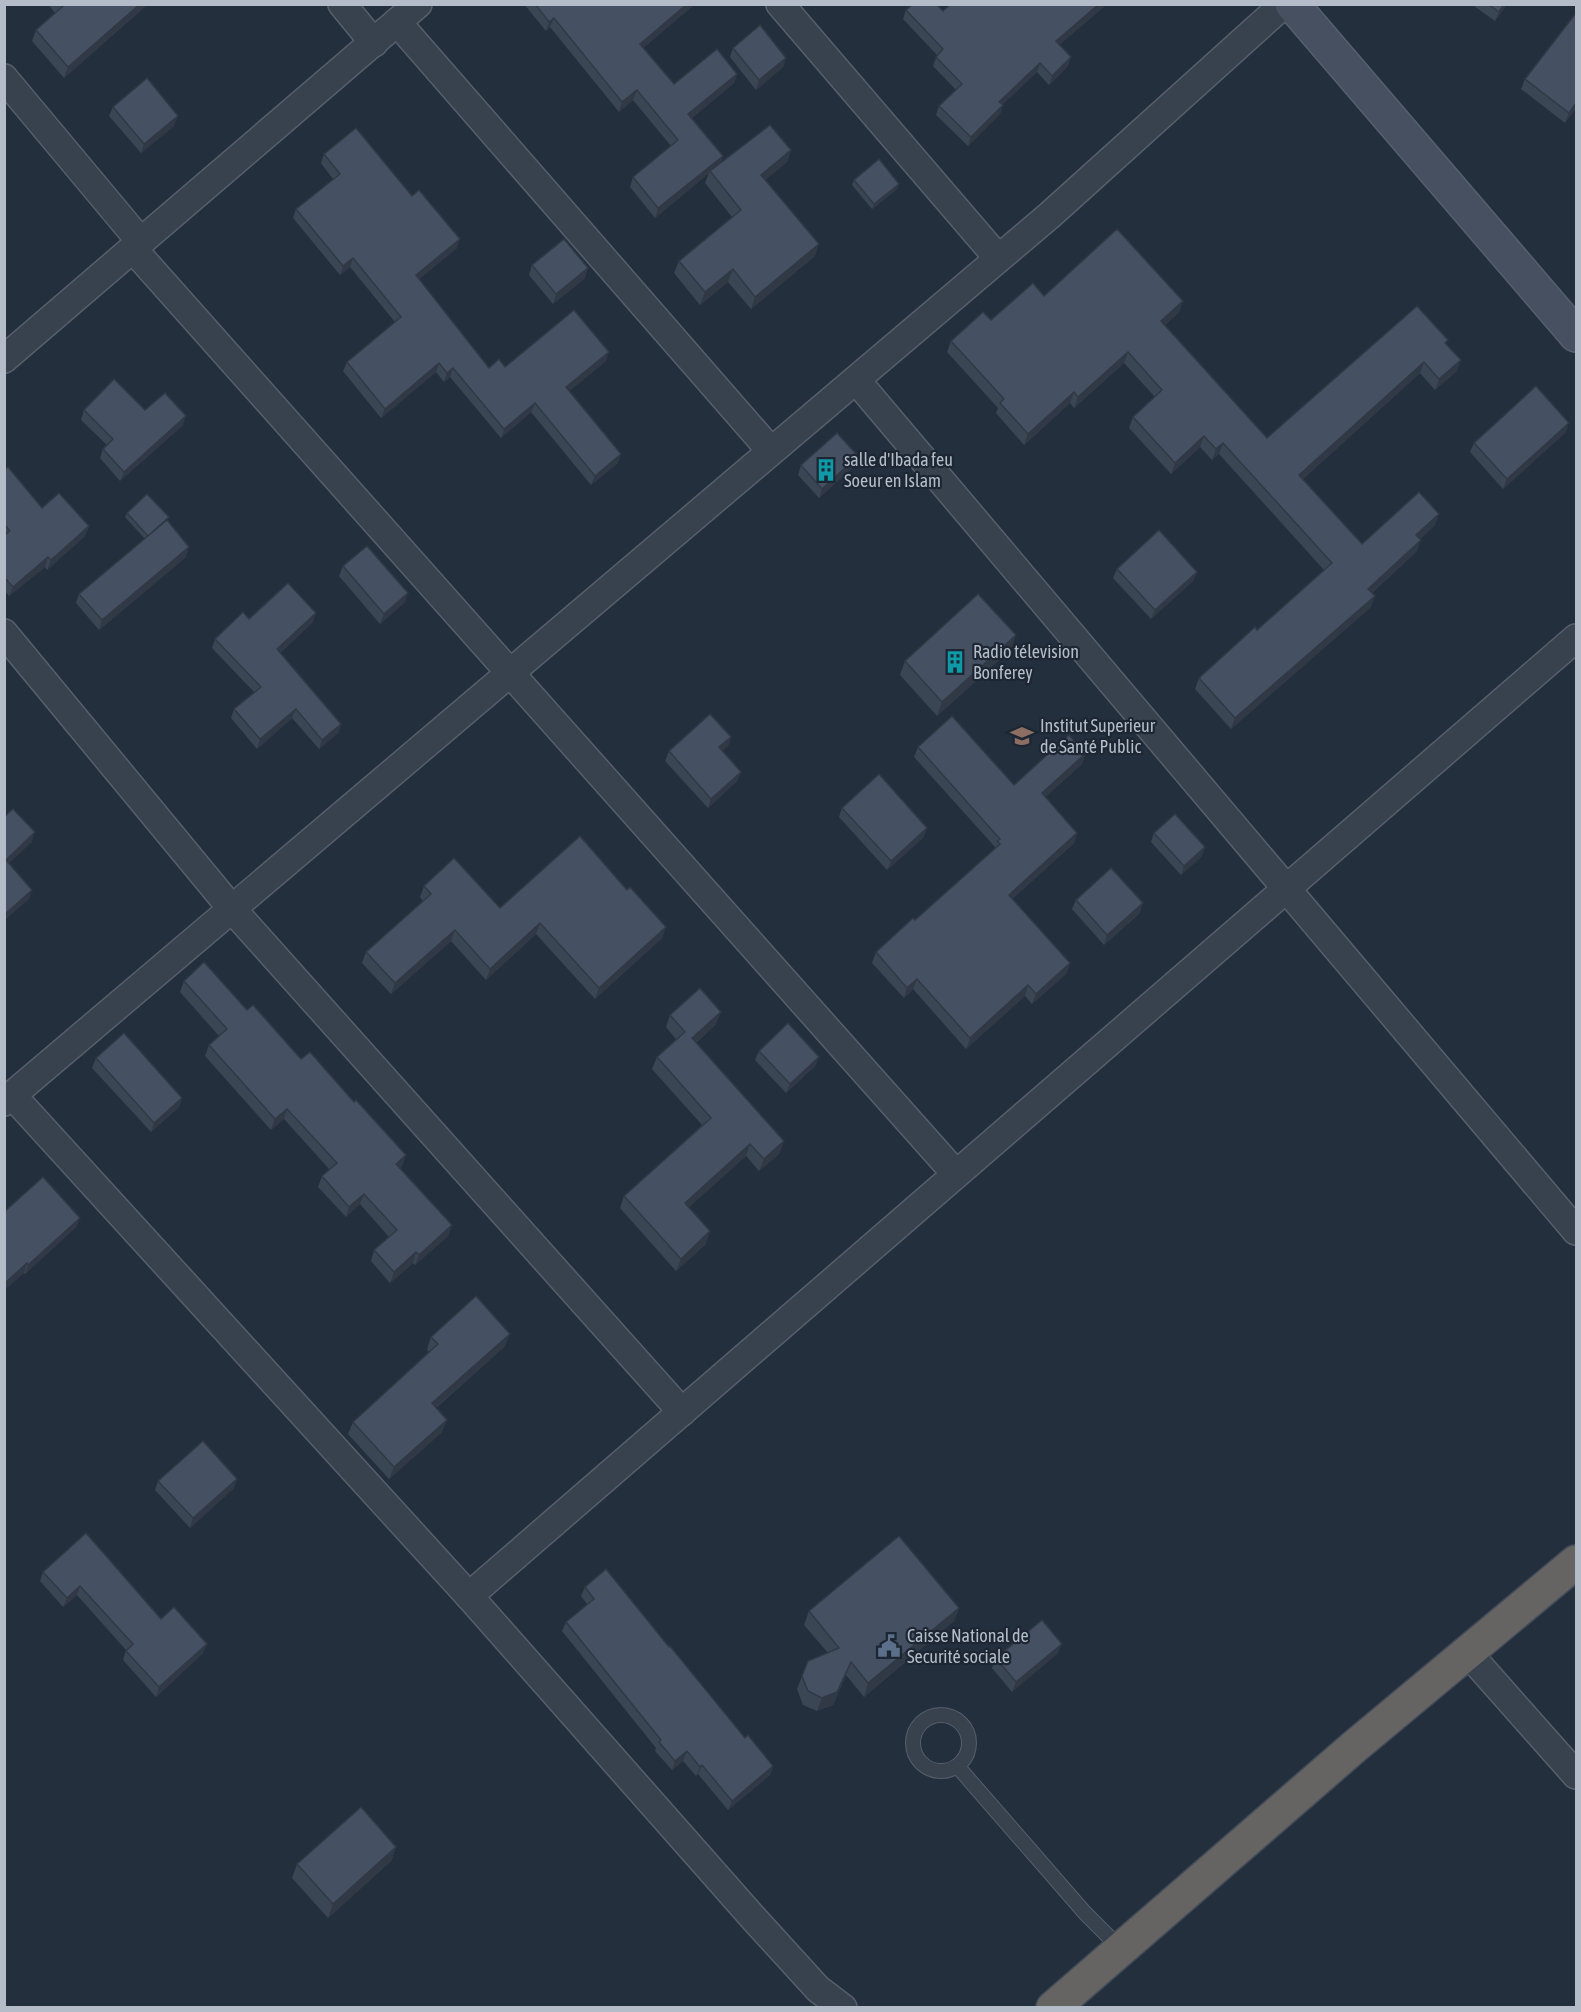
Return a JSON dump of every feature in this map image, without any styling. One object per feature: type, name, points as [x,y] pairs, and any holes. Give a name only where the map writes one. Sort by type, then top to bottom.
[{"type":"highway","points":[[1053,2007],[1354,1747],[1576,1562]]},
{"type":"main road","points":[[1292,4],[1576,335]]},
{"type":"street","points":[[342,4],[374,42]]},
{"type":"street","points":[[4,359],[418,4]]},
{"type":"street","points":[[780,4],[998,258]]},
{"type":"street","points":[[843,2007],[818,1989],[756,1922],[469,1596],[8,1099],[1059,207],[1284,4]]},
{"type":"street","points":[[397,22],[771,451]]},
{"type":"street","points":[[4,78],[137,245],[510,673],[956,1174]]},
{"type":"street","points":[[856,380],[1576,1231]]},
{"type":"street","points":[[4,633],[232,909],[682,1412]]},
{"type":"street","points":[[469,1596],[1576,638]]},
{"type":"street","points":[[1468,1653],[1576,1774]]},
{"type":"lane","points":[[932,1715],[948,1715],[963,1723],[970,1738],[968,1754],[958,1767],[942,1772],[926,1768],[914,1756],[912,1740],[919,1725],[932,1715]]},
{"type":"lane","points":[[958,1767],[1084,1913],[1121,1949]]},
{"type":"building","points":[[61,4],[140,4],[68,67],[36,30],[63,6]]},
{"type":"building","points":[[535,4],[687,4],[640,44],[674,84],[717,49],[737,74],[688,114],[723,156],[658,208],[633,177],[678,140],[637,90],[622,102],[554,18],[549,22]]},
{"type":"building","points":[[913,4],[936,4],[943,11],[951,4],[1099,4],[1056,41],[1071,57],[1052,76],[1040,63],[999,102],[1003,105],[971,137],[939,106],[962,84],[936,57],[943,49],[906,10]]},
{"type":"building","points":[[1488,4],[1504,4],[1499,12]]},
{"type":"building","points":[[1576,13],[1576,103],[1569,113],[1525,79]]},
{"type":"building","points":[[760,25],[786,58],[759,80],[733,48]]},
{"type":"building","points":[[147,78],[178,116],[144,144],[113,107]]},
{"type":"building","points":[[770,125],[791,150],[761,175],[819,244],[755,297],[733,269],[705,292],[679,261],[741,210],[710,171]]},
{"type":"building","points":[[356,128],[412,196],[419,190],[460,239],[416,275],[489,368],[499,359],[505,367],[574,310],[609,352],[566,387],[621,454],[595,476],[535,403],[504,429],[453,368],[447,373],[439,363],[385,409],[347,362],[401,317],[353,258],[343,266],[296,209],[340,174],[324,154]]},
{"type":"building","points":[[879,159],[899,184],[874,204],[854,180]]},
{"type":"building","points":[[1117,229],[1183,301],[1161,321],[1267,438],[1417,306],[1448,340],[1445,343],[1461,360],[1439,379],[1424,362],[1299,475],[1362,544],[1419,492],[1439,514],[1416,535],[1421,540],[1368,589],[1375,596],[1235,718],[1199,678],[1255,627],[1257,630],[1332,563],[1223,443],[1216,449],[1204,436],[1175,463],[1133,417],[1162,390],[1128,352],[1078,397],[1074,392],[1028,434],[1000,403],[1004,399],[951,341],[983,312],[991,320],[1033,283],[1044,296]]},
{"type":"building","points":[[564,239],[588,268],[556,294],[532,265]]},
{"type":"building","points":[[114,379],[145,410],[165,393],[186,416],[124,472],[103,449],[113,439],[84,410]]},
{"type":"building","points":[[1536,386],[1569,423],[1507,479],[1474,443]]},
{"type":"building","name":"salle d'Ibada feu Soeur en Islam","points":[[837,433],[858,456],[822,489],[801,465]]},
{"type":"building","points":[[8,467],[42,508],[59,493],[89,526],[51,560],[48,557],[13,587],[4,577],[4,535],[10,531],[4,524],[4,470]]},
{"type":"building","points":[[147,494],[169,517],[148,536],[127,513]]},
{"type":"building","points":[[167,520],[189,547],[102,620],[79,594]]},
{"type":"building","points":[[1159,530],[1197,572],[1155,610],[1117,569]]},
{"type":"building","points":[[367,546],[408,593],[384,614],[343,566]]},
{"type":"building","points":[[288,583],[316,613],[277,649],[341,724],[322,740],[296,709],[260,739],[234,709],[261,687],[215,639],[243,612],[249,619]]},
{"type":"building","name":"Radio télevision Bonferey","points":[[978,594],[1016,635],[942,702],[905,661]]},
{"type":"building","points":[[710,714],[731,737],[719,747],[741,772],[711,799],[669,751]]},
{"type":"building","points":[[952,716],[1014,785],[1069,735],[1085,754],[1042,793],[1077,833],[1009,895],[1070,963],[1036,994],[1028,985],[970,1038],[917,979],[907,988],[876,952],[1000,844],[997,841],[1000,839],[918,747]]},
{"type":"building","points":[[879,774],[927,828],[891,861],[842,808]]},
{"type":"building","points":[[13,809],[35,832],[6,860],[32,890],[4,915],[4,817]]},
{"type":"building","points":[[1175,814],[1205,847],[1184,866],[1154,833]]},
{"type":"building","points":[[580,836],[627,890],[630,887],[666,927],[599,988],[540,923],[490,969],[455,930],[395,983],[366,952],[431,894],[424,886],[454,858],[500,908]]},
{"type":"building","points":[[1111,868],[1143,903],[1107,935],[1076,900]]},
{"type":"building","points":[[204,962],[247,1010],[253,1005],[301,1059],[310,1052],[354,1102],[356,1100],[406,1155],[396,1164],[452,1225],[419,1255],[416,1252],[394,1272],[374,1250],[397,1230],[364,1194],[349,1207],[322,1176],[337,1163],[287,1109],[275,1119],[209,1045],[227,1029],[184,981]]},
{"type":"building","points":[[700,988],[721,1012],[692,1038],[784,1141],[764,1159],[750,1144],[685,1203],[710,1231],[681,1259],[624,1196],[711,1118],[657,1057],[685,1032],[670,1015]]},
{"type":"building","points":[[788,1023],[819,1057],[790,1084],[759,1051]]},
{"type":"building","points":[[124,1033],[182,1098],[154,1123],[96,1058]]},
{"type":"building","points":[[43,1177],[80,1218],[4,1284],[4,1212]]},
{"type":"building","points":[[476,1296],[510,1334],[432,1403],[447,1420],[394,1467],[353,1422],[438,1344],[431,1337]]},
{"type":"building","points":[[203,1441],[237,1479],[193,1518],[158,1481]]},
{"type":"building","points":[[86,1533],[161,1619],[174,1607],[207,1644],[159,1687],[126,1651],[133,1644],[80,1586],[67,1598],[43,1572]]},
{"type":"building","points":[[899,1536],[959,1608],[868,1683],[851,1662],[837,1692],[822,1698],[808,1691],[802,1676],[808,1661],[839,1648],[809,1611]]},
{"type":"building","points":[[606,1569],[745,1738],[748,1735],[773,1766],[732,1801],[687,1751],[675,1761],[659,1742],[661,1740],[566,1622],[594,1599],[585,1587]]},
{"type":"building","points":[[1042,1620],[1062,1644],[1016,1682],[996,1658]]},
{"type":"building","points":[[361,1807],[396,1847],[333,1904],[297,1864]]},
{"type":"place","name":"salle d'Ibada feu Soeur en Islam","points":[[826,470]]},
{"type":"place","name":"Radio télevision Bonferey","points":[[955,662]]},
{"type":"place","name":"Institut Superieur de Santé Public","points":[[1022,736]]},
{"type":"place","name":"Caisse National de Securité sociale","points":[[889,1646]]}]
